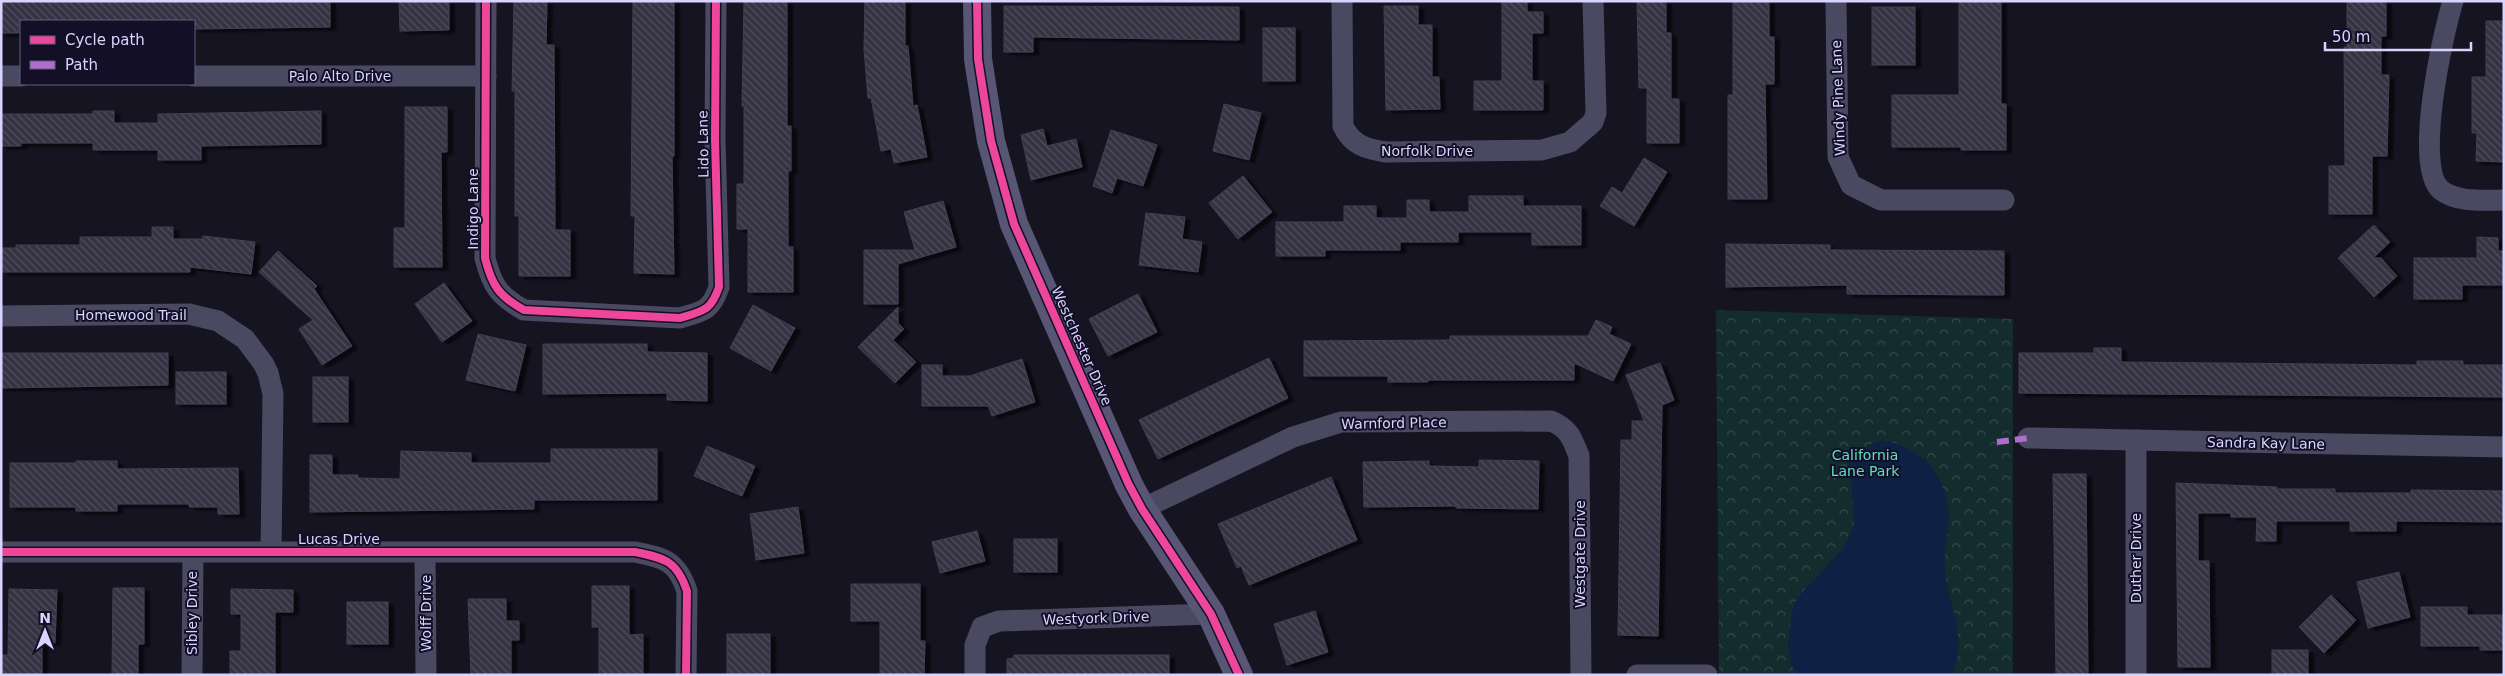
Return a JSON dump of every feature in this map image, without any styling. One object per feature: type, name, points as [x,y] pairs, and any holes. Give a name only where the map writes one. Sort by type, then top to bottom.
[{"type":"street","name":"Indigo Lane","points":[[486,1],[485,258],[490,280],[506,300],[524,310],[680,318],[704,310],[714,302],[719,287]]},
{"type":"street","name":"Lido Lane","points":[[716,1],[714,139],[719,287]]},
{"type":"street","name":"Westchester Drive","points":[[977,1],[978,59],[991,141],[1014,224],[1129,485],[1142,509],[1211,614],[1239,675]]},
{"type":"street","name":"Norfolk Drive","points":[[1342,1],[1343,126],[1349,138],[1366,149],[1386,152],[1542,150],[1570,142],[1593,122],[1596,113],[1593,1]]},
{"type":"street","name":"Windy Pine Lane","points":[[1836,1],[1838,157],[1851,185],[1881,200],[2004,200]]},
{"type":"street","points":[[2453,1],[2436,70],[2430,168],[2435,183],[2440,190],[2450,195],[2474,200],[2504,200]]},
{"type":"street","points":[[1,76],[20,76]]},
{"type":"street","name":"Palo Alto Drive","points":[[195,76],[486,76]]},
{"type":"street","name":"Homewood Trail","points":[[1,316],[189,314],[218,321],[245,339],[263,363],[273,394],[271,552]]},
{"type":"street","name":"Warnford Place","points":[[1142,509],[1293,437],[1341,422],[1551,421],[1571,434]]},
{"type":"street","name":"Westgate Drive","points":[[1571,434],[1579,456],[1581,675]]},
{"type":"street","name":"Sandra Kay Lane","points":[[2028,438],[2504,447]]},
{"type":"street","name":"Duther Drive","points":[[2136,440],[2136,675]]},
{"type":"street","name":"Lucas Drive","points":[[1,552],[636,552],[658,556],[674,564],[682,578],[687,591],[686,675]]},
{"type":"street","name":"Sibley Drive","points":[[192,552],[192,675]]},
{"type":"street","name":"Wolff Drive","points":[[425,552],[426,675]]},
{"type":"street","name":"Westyork Drive","points":[[976,675],[975,646],[982,627],[999,621],[1211,614]]},
{"type":"street","points":[[1637,675],[1707,675]]},
{"type":"green space","name":"California Lane Park","points":[[1716,310],[2013,319],[2013,675],[1719,675]]},
{"type":"water","points":[[1880,441],[1899,444],[1911,450],[1931,467],[1942,485],[1948,515],[1945,571],[1958,635],[1956,661],[1952,675],[1797,675],[1791,664],[1788,645],[1792,613],[1796,601],[1843,549],[1854,525],[1851,471],[1848,463],[1871,444]]},
{"type":"building","points":[[1,1],[330,1],[330,27],[195,29],[195,20],[20,20],[19,33],[1,33]]},
{"type":"building","points":[[399,1],[449,1],[449,30],[400,31]]},
{"type":"building","points":[[514,1],[547,1],[546,45],[554,45],[555,230],[570,230],[570,276],[519,276],[519,216],[515,216],[515,91],[512,91]]},
{"type":"building","points":[[633,1],[674,1],[674,156],[672,156],[674,274],[634,273],[635,216],[631,216]]},
{"type":"building","points":[[744,1],[787,1],[787,126],[791,126],[791,171],[788,171],[788,247],[793,247],[793,292],[748,292],[748,229],[737,229],[737,184],[744,184],[744,106],[742,106]]},
{"type":"building","points":[[865,1],[905,1],[905,46],[908,46],[913,106],[917,105],[927,157],[894,163],[891,149],[881,151],[871,98],[868,98],[864,49]]},
{"type":"building","points":[[1502,1],[1527,1],[1527,12],[1543,12],[1543,33],[1532,33],[1532,81],[1543,81],[1543,110],[1474,110],[1474,81],[1502,81]]},
{"type":"building","points":[[1637,1],[1666,1],[1666,33],[1671,33],[1671,99],[1679,99],[1679,143],[1647,143],[1647,88],[1639,88]]},
{"type":"building","points":[[1733,1],[1769,1],[1769,37],[1774,37],[1774,84],[1765,84],[1767,199],[1728,199],[1728,95],[1733,95]]},
{"type":"building","points":[[1959,1],[2001,1],[2001,104],[2006,104],[2006,150],[1961,150],[1961,147],[1892,147],[1892,95],[1959,95]]},
{"type":"building","points":[[2347,1],[2386,1],[2386,36],[2381,36],[2381,75],[2389,75],[2387,156],[2372,156],[2372,214],[2329,214],[2329,166],[2345,166],[2344,47],[2347,47]]},
{"type":"building","points":[[1004,6],[1239,7],[1239,40],[1033,37],[1033,52],[1004,52]]},
{"type":"building","points":[[1384,6],[1418,6],[1418,25],[1432,25],[1432,77],[1439,77],[1440,109],[1386,110]]},
{"type":"building","points":[[1872,7],[1915,7],[1915,65],[1872,65]]},
{"type":"building","points":[[2486,21],[2504,21],[2504,162],[2476,161],[2477,133],[2472,133],[2472,77],[2486,77]]},
{"type":"building","points":[[1263,28],[1295,28],[1295,81],[1263,81]]},
{"type":"building","points":[[1224,104],[1261,113],[1249,160],[1213,151]]},
{"type":"building","points":[[405,107],[447,107],[447,152],[441,152],[442,267],[394,267],[394,228],[405,228]]},
{"type":"building","points":[[93,111],[114,111],[114,123],[158,123],[158,114],[321,111],[321,144],[201,146],[201,160],[158,160],[158,150],[93,150],[93,143],[21,143],[21,146],[1,146],[1,114],[93,114]]},
{"type":"building","points":[[1043,129],[1047,146],[1076,139],[1082,167],[1031,180],[1021,135]]},
{"type":"building","points":[[1111,130],[1157,145],[1143,186],[1117,178],[1112,193],[1093,186]]},
{"type":"building","points":[[1644,158],[1667,172],[1634,226],[1600,206],[1612,187],[1622,193]]},
{"type":"building","points":[[1243,176],[1272,212],[1238,239],[1209,203]]},
{"type":"building","points":[[1469,196],[1523,196],[1523,206],[1581,206],[1581,245],[1532,245],[1532,232],[1458,232],[1458,242],[1400,242],[1400,250],[1325,250],[1325,256],[1276,256],[1276,222],[1344,222],[1344,206],[1376,206],[1376,218],[1407,218],[1407,200],[1429,200],[1429,212],[1469,212]]},
{"type":"building","points":[[943,201],[956,247],[898,264],[898,304],[864,304],[864,250],[915,250],[904,212]]},
{"type":"building","points":[[1146,213],[1185,217],[1182,239],[1202,242],[1198,272],[1139,265]]},
{"type":"building","points":[[2374,225],[2390,242],[2373,258],[2381,258],[2397,276],[2374,297],[2338,258]]},
{"type":"building","points":[[152,227],[173,227],[173,239],[203,239],[203,236],[255,242],[251,274],[190,267],[190,272],[1,272],[1,248],[16,248],[16,245],[80,245],[80,237],[152,237]]},
{"type":"building","points":[[2477,237],[2498,238],[2498,251],[2504,251],[2504,285],[2462,285],[2462,299],[2414,299],[2414,258],[2477,258]]},
{"type":"building","points":[[1726,244],[1830,245],[1830,250],[2004,251],[2004,295],[1847,294],[1847,285],[1726,287]]},
{"type":"building","points":[[278,251],[317,286],[314,289],[352,346],[322,365],[299,329],[313,320],[259,272]]},
{"type":"building","points":[[444,283],[472,321],[442,342],[415,304]]},
{"type":"building","points":[[1138,294],[1157,332],[1108,356],[1089,319]]},
{"type":"building","points":[[753,305],[795,328],[771,371],[730,348]]},
{"type":"building","points":[[898,307],[898,323],[904,329],[893,340],[916,362],[895,383],[858,347]]},
{"type":"building","points":[[1596,320],[1612,327],[1609,334],[1631,344],[1613,381],[1574,363],[1574,380],[1428,380],[1428,382],[1388,382],[1388,376],[1304,376],[1304,341],[1450,340],[1450,336],[1588,336]]},
{"type":"building","points":[[478,334],[526,345],[515,391],[466,380]]},
{"type":"building","points":[[543,344],[647,344],[647,352],[707,353],[707,401],[667,400],[667,393],[543,394]]},
{"type":"building","points":[[2094,348],[2121,348],[2121,362],[2417,365],[2417,361],[2463,361],[2463,365],[2504,365],[2504,397],[2019,393],[2019,353],[2094,353]]},
{"type":"building","points":[[1,353],[168,353],[168,385],[1,388]]},
{"type":"building","points":[[1269,358],[1288,398],[1158,459],[1139,420]]},
{"type":"building","points":[[1022,359],[1035,402],[992,416],[988,406],[922,406],[922,365],[942,365],[942,376],[970,376]]},
{"type":"building","points":[[1660,363],[1674,400],[1662,405],[1658,636],[1618,635],[1621,440],[1632,440],[1632,421],[1644,421],[1626,375]]},
{"type":"building","points":[[176,372],[226,372],[226,404],[176,404]]},
{"type":"building","points":[[313,377],[348,377],[348,422],[313,422]]},
{"type":"building","points":[[707,446],[755,466],[742,496],[694,476]]},
{"type":"building","points":[[551,449],[657,449],[657,500],[534,500],[534,509],[310,512],[310,455],[332,455],[332,475],[358,475],[358,478],[400,479],[401,451],[471,453],[471,463],[551,463]]},
{"type":"building","points":[[1479,460],[1539,461],[1538,509],[1456,508],[1456,506],[1364,507],[1363,462],[1429,461],[1429,466],[1479,467]]},
{"type":"building","points":[[76,461],[117,461],[117,469],[238,468],[239,514],[218,514],[218,507],[189,507],[189,504],[117,504],[117,511],[76,511],[76,507],[10,507],[10,463],[76,463]]},
{"type":"building","points":[[2053,474],[2086,474],[2088,675],[2056,675]]},
{"type":"building","points":[[1331,477],[1357,540],[1249,585],[1241,566],[1237,568],[1218,524]]},
{"type":"building","points":[[2176,483],[2277,487],[2277,489],[2335,489],[2335,493],[2411,493],[2411,490],[2504,491],[2504,522],[2396,521],[2396,531],[2350,531],[2350,521],[2276,521],[2276,541],[2256,541],[2257,517],[2231,517],[2231,513],[2198,513],[2198,561],[2209,561],[2210,667],[2178,667]]},
{"type":"building","points":[[798,507],[804,553],[756,560],[750,514]]},
{"type":"building","points":[[977,531],[985,561],[940,573],[932,542]]},
{"type":"building","points":[[1014,539],[1057,539],[1057,572],[1014,572]]},
{"type":"building","points":[[2399,572],[2410,617],[2368,628],[2357,582]]},
{"type":"building","points":[[851,584],[920,584],[920,641],[925,641],[924,675],[880,675],[880,621],[851,621]]},
{"type":"building","points":[[592,586],[629,586],[629,635],[643,634],[643,675],[599,675],[599,627],[592,627]]},
{"type":"building","points":[[113,588],[144,588],[144,644],[138,644],[138,675],[112,675]]},
{"type":"building","points":[[9,589],[57,590],[55,643],[42,642],[42,675],[2,675],[2,655],[8,655]]},
{"type":"building","points":[[231,589],[293,590],[293,612],[275,612],[275,675],[230,675],[230,651],[241,651],[241,614],[231,614]]},
{"type":"building","points":[[2331,595],[2356,620],[2324,653],[2299,627]]},
{"type":"building","points":[[468,599],[506,599],[506,621],[519,621],[519,640],[511,640],[511,675],[471,675]]},
{"type":"building","points":[[347,602],[388,602],[388,644],[347,644]]},
{"type":"building","points":[[2421,607],[2467,607],[2467,615],[2504,615],[2504,650],[2480,650],[2480,646],[2421,646]]},
{"type":"building","points":[[1315,611],[1328,652],[1287,665],[1274,624]]},
{"type":"building","points":[[727,634],[770,634],[770,675],[727,675]]},
{"type":"building","points":[[2272,650],[2308,650],[2308,675],[2272,675]]},
{"type":"building","points":[[1014,655],[1169,655],[1169,675],[1007,675],[1007,659],[1014,658]]},
{"type":"marked path","points":[[1997,442],[2028,438]]},
{"type":"cycle path","points":[[486,1],[485,258],[494,283],[508,300],[524,310],[680,318],[695,314],[709,306],[719,287],[715,139],[716,1]]},
{"type":"cycle path","points":[[977,1],[978,59],[991,141],[1014,224],[1129,485],[1142,509],[1211,614],[1239,675]]},
{"type":"cycle path","points":[[1,552],[635,552],[654,556],[669,562],[679,573],[683,581],[687,591],[686,675]]}]
